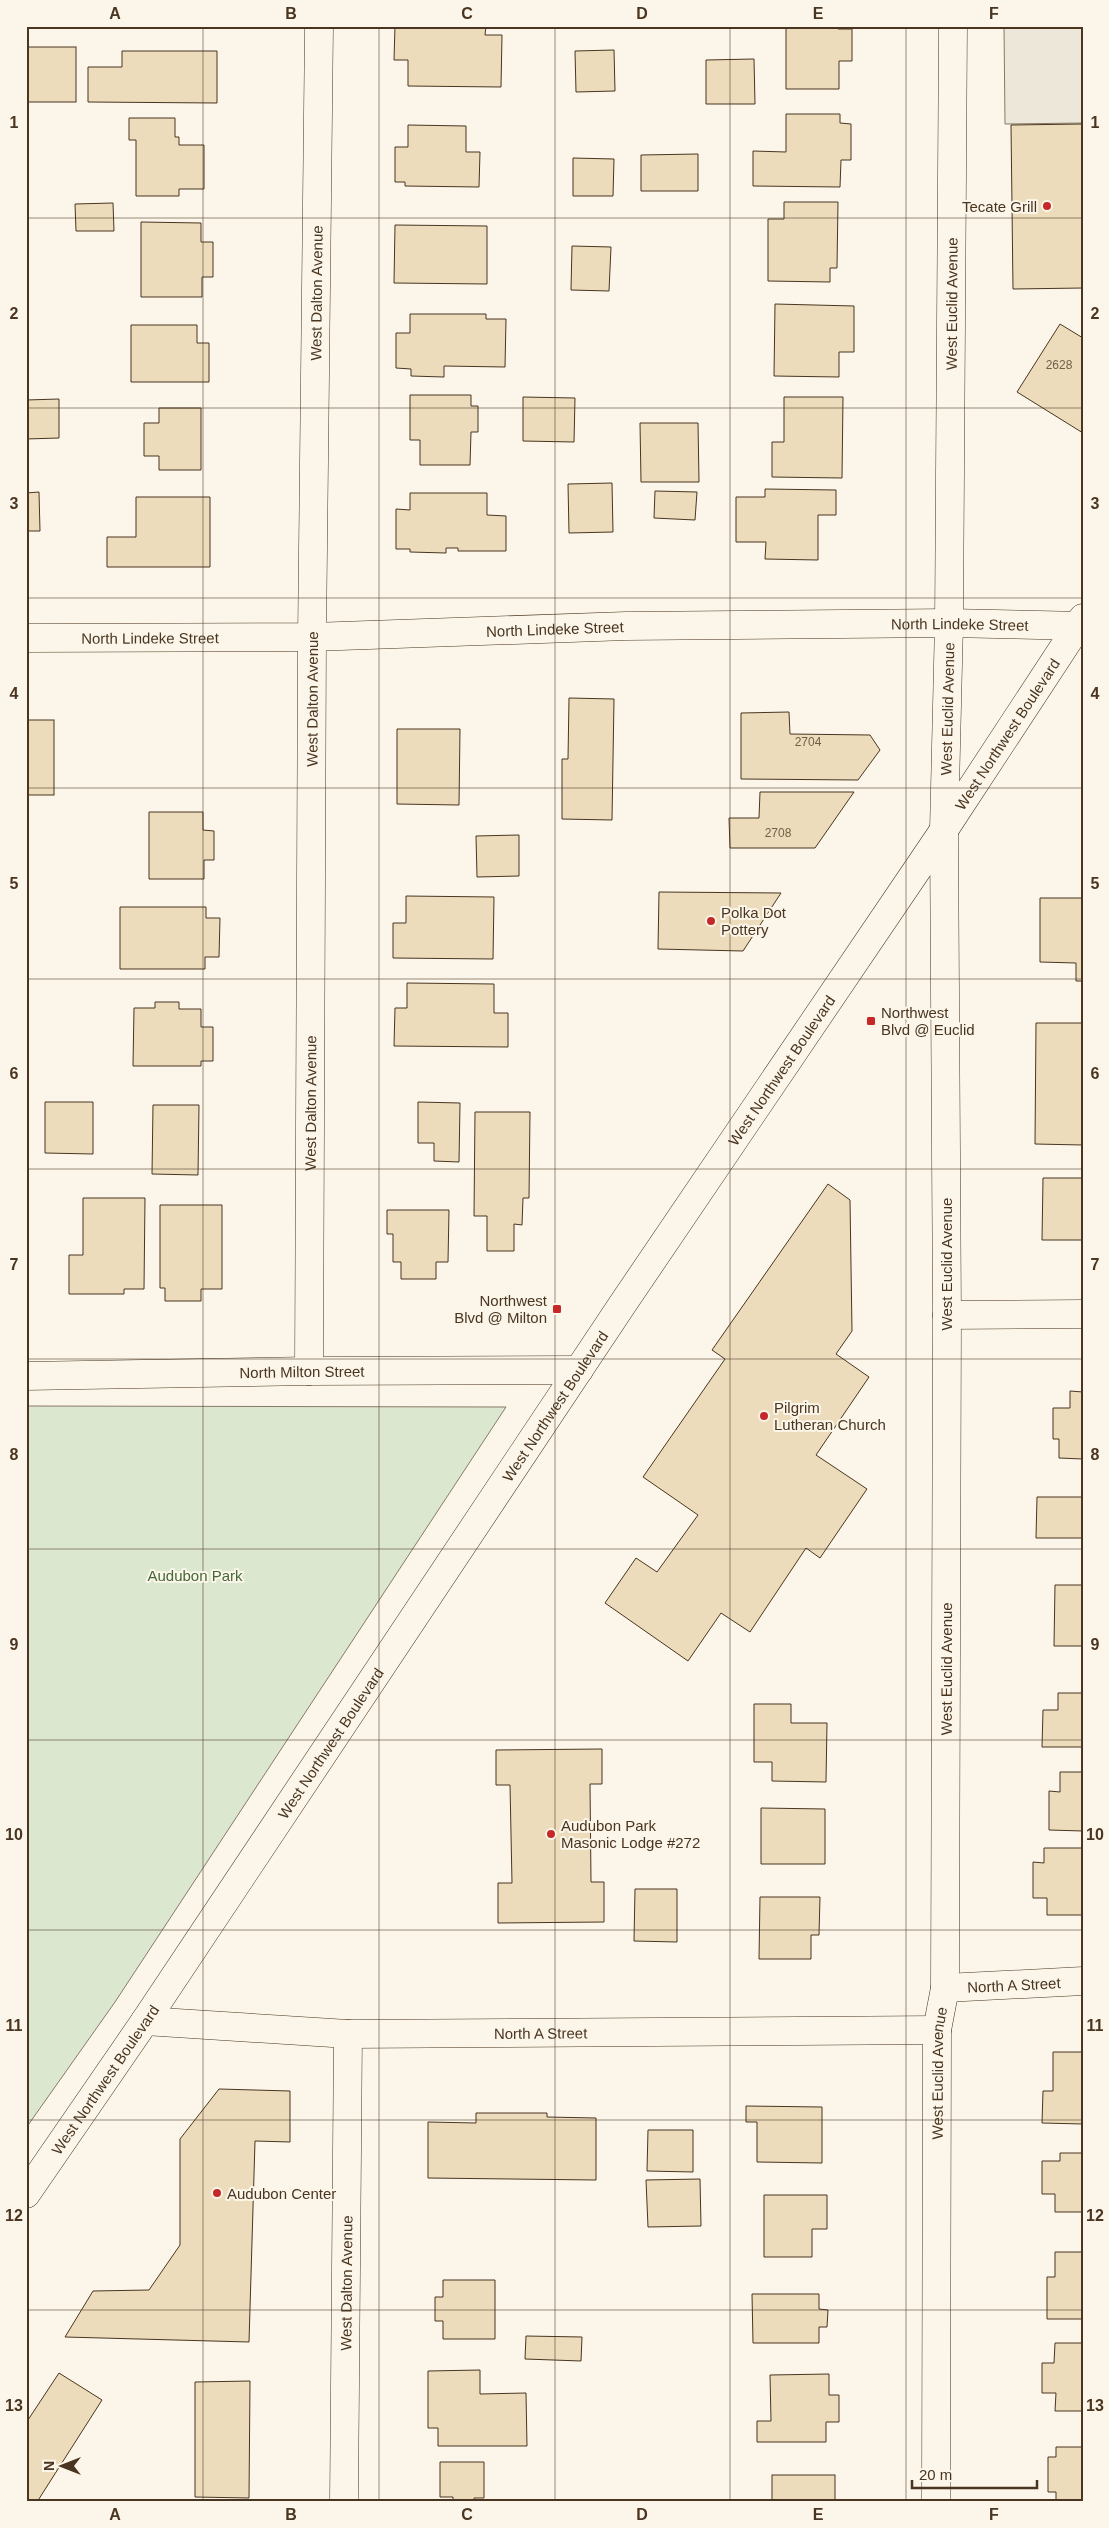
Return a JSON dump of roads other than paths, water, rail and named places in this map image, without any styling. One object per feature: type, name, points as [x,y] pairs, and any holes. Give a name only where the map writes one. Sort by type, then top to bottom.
[{"type":"street","name":"West Dalton Avenue","points":[[309,1371],[312,637],[319,26]]},
{"type":"street","name":"West Euclid Avenue","points":[[936,2502],[937,2030],[945,1988],[947,1315],[944,830],[949,623],[953,26]]},
{"type":"street","name":"North Lindeke Street","points":[[26,638],[312,637],[626,626],[949,623],[1081,624]]},
{"type":"street","name":"West Northwest Boulevard","points":[[26,2194],[1081,624]]},
{"type":"street","points":[[947,1315],[1083,1314]]},
{"type":"street","name":"North Milton Street","points":[[26,1376],[309,1371],[579,1370]]},
{"type":"street","name":"North A Street","points":[[945,1988],[1083,1980]]},
{"type":"street","name":"North A Street","points":[[144,2021],[348,2034],[937,2030]]},
{"type":"street","name":"West Dalton Avenue","points":[[344,2502],[348,2034]]},
{"type":"place","name":"Tecate Grill","points":[[1047,206]]},
{"type":"place","name":"Polka Dot Pottery","points":[[711,921]]},
{"type":"place","name":"Northwest Blvd @ Euclid","points":[[871,1021]]},
{"type":"place","name":"Northwest Blvd @ Milton","points":[[557,1309]]},
{"type":"place","name":"Pilgrim Lutheran Church","points":[[764,1416]]},
{"type":"place","name":"Audubon Park Masonic Lodge #272","points":[[551,1834]]},
{"type":"place","name":"Audubon Center","points":[[217,2193]]},
{"type":"park label","name":"Audubon Park","points":[[195,1575]]}]
